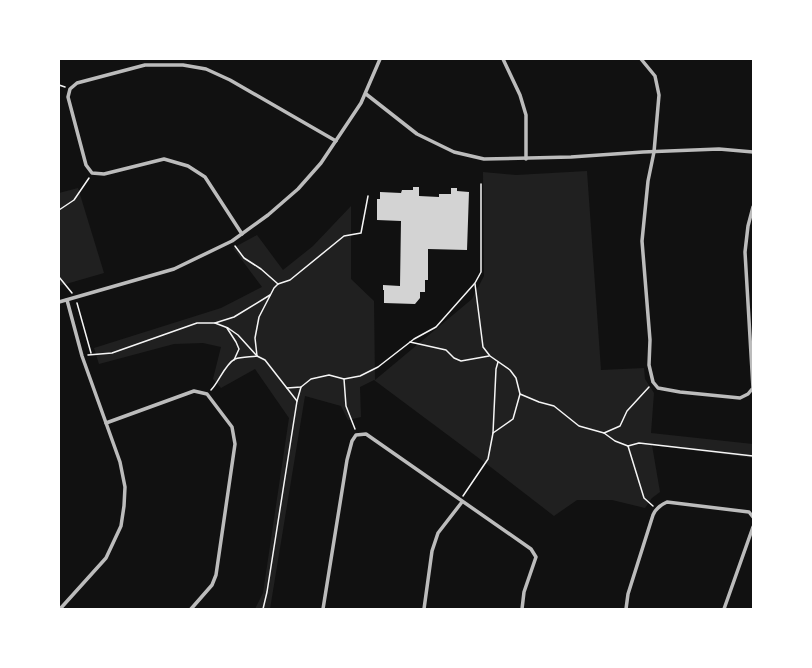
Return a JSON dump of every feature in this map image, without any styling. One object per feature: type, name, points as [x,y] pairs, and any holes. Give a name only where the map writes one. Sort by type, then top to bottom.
[{"type":"street","points":[[59,302],[174,268],[232,241],[268,215],[298,189],[321,163],[366,94],[380,59]]},
{"type":"street","points":[[503,59],[520,96],[526,115],[526,159]]},
{"type":"street","points":[[641,59],[655,76],[659,95],[654,152],[648,182],[642,241],[650,340],[649,365],[653,382],[658,388],[680,392],[740,398],[748,394],[753,388],[745,252],[748,226],[753,207]]},
{"type":"street","points":[[242,234],[204,177],[188,166],[164,159],[104,174],[92,173],[86,165],[68,97],[70,89],[77,83],[145,65],[183,65],[206,69],[230,80],[336,141]]},
{"type":"street","points":[[366,94],[417,134],[454,152],[484,159],[526,159],[719,149],[753,152]]},
{"type":"street","points":[[60,609],[106,558],[121,526],[125,487],[120,462],[82,356],[67,300]]},
{"type":"street","points":[[106,423],[194,391],[207,394],[232,427],[235,444],[216,575],[212,585],[191,609]]},
{"type":"street","points":[[323,609],[347,460],[352,441],[356,435],[366,434],[531,549],[536,557],[524,592],[522,609]]},
{"type":"street","points":[[424,609],[432,551],[438,533],[461,501]]},
{"type":"street","points":[[626,609],[628,594],[656,509],[661,505],[667,502],[749,512],[753,517]]},
{"type":"street","points":[[724,609],[753,527]]},
{"type":"path","points":[[59,210],[74,200],[92,173]]},
{"type":"path","points":[[287,388],[301,387],[311,380],[329,375],[344,379],[360,376],[378,367],[414,339],[436,327],[475,283],[480,272],[481,184]]},
{"type":"path","points":[[257,356],[255,338],[259,317],[270,295],[278,284],[290,280],[344,236],[361,233],[368,196]]},
{"type":"path","points":[[232,241],[244,258],[261,269],[278,284]]},
{"type":"path","points":[[59,277],[75,298],[92,354]]},
{"type":"path","points":[[475,283],[483,347],[490,356],[510,370],[516,378],[520,394],[513,419],[493,433]]},
{"type":"path","points":[[82,356],[112,352],[197,324],[215,323],[234,317],[270,295]]},
{"type":"path","points":[[215,323],[226,327],[238,335],[257,356],[264,360],[297,401]]},
{"type":"path","points":[[207,394],[216,386],[226,368],[234,360],[239,349],[226,327]]},
{"type":"path","points":[[410,342],[446,350],[454,358],[461,361],[490,356]]},
{"type":"path","points":[[234,360],[257,356]]},
{"type":"path","points":[[461,501],[488,459],[493,433],[496,369],[498,362]]},
{"type":"path","points":[[344,379],[346,406],[356,435]]},
{"type":"path","points":[[604,433],[620,426],[627,412],[653,382]]},
{"type":"path","points":[[263,609],[267,592],[297,401],[301,387]]},
{"type":"path","points":[[520,394],[539,402],[554,406],[579,426],[604,433],[615,441],[628,446],[639,443],[753,456]]},
{"type":"path","points":[[628,446],[644,498],[656,509]]},
{"type":"shaded area","points":[[587,171],[601,370],[644,368],[645,379],[654,393],[651,433],[753,444],[753,458],[652,445],[660,492],[652,498],[645,508],[612,500],[577,500],[554,516],[374,380],[360,387],[361,417],[348,420],[341,406],[305,396],[270,609],[255,609],[263,593],[289,418],[255,369],[221,388],[213,379],[221,347],[203,343],[174,344],[99,364],[94,348],[221,308],[262,287],[233,248],[257,235],[283,270],[313,246],[351,206],[351,279],[374,301],[375,380],[472,299],[484,276],[483,172],[516,175]]},
{"type":"shaded area","points":[[78,188],[104,273],[59,286],[59,193]]},
{"type":"building","points":[[413,187],[419,187],[419,196],[439,197],[439,194],[451,194],[451,188],[457,188],[457,191],[469,192],[467,250],[428,249],[428,280],[425,280],[425,292],[420,292],[420,298],[415,304],[384,303],[383,285],[400,286],[401,221],[377,220],[377,199],[380,199],[380,192],[401,193],[402,190],[413,190]]}]
